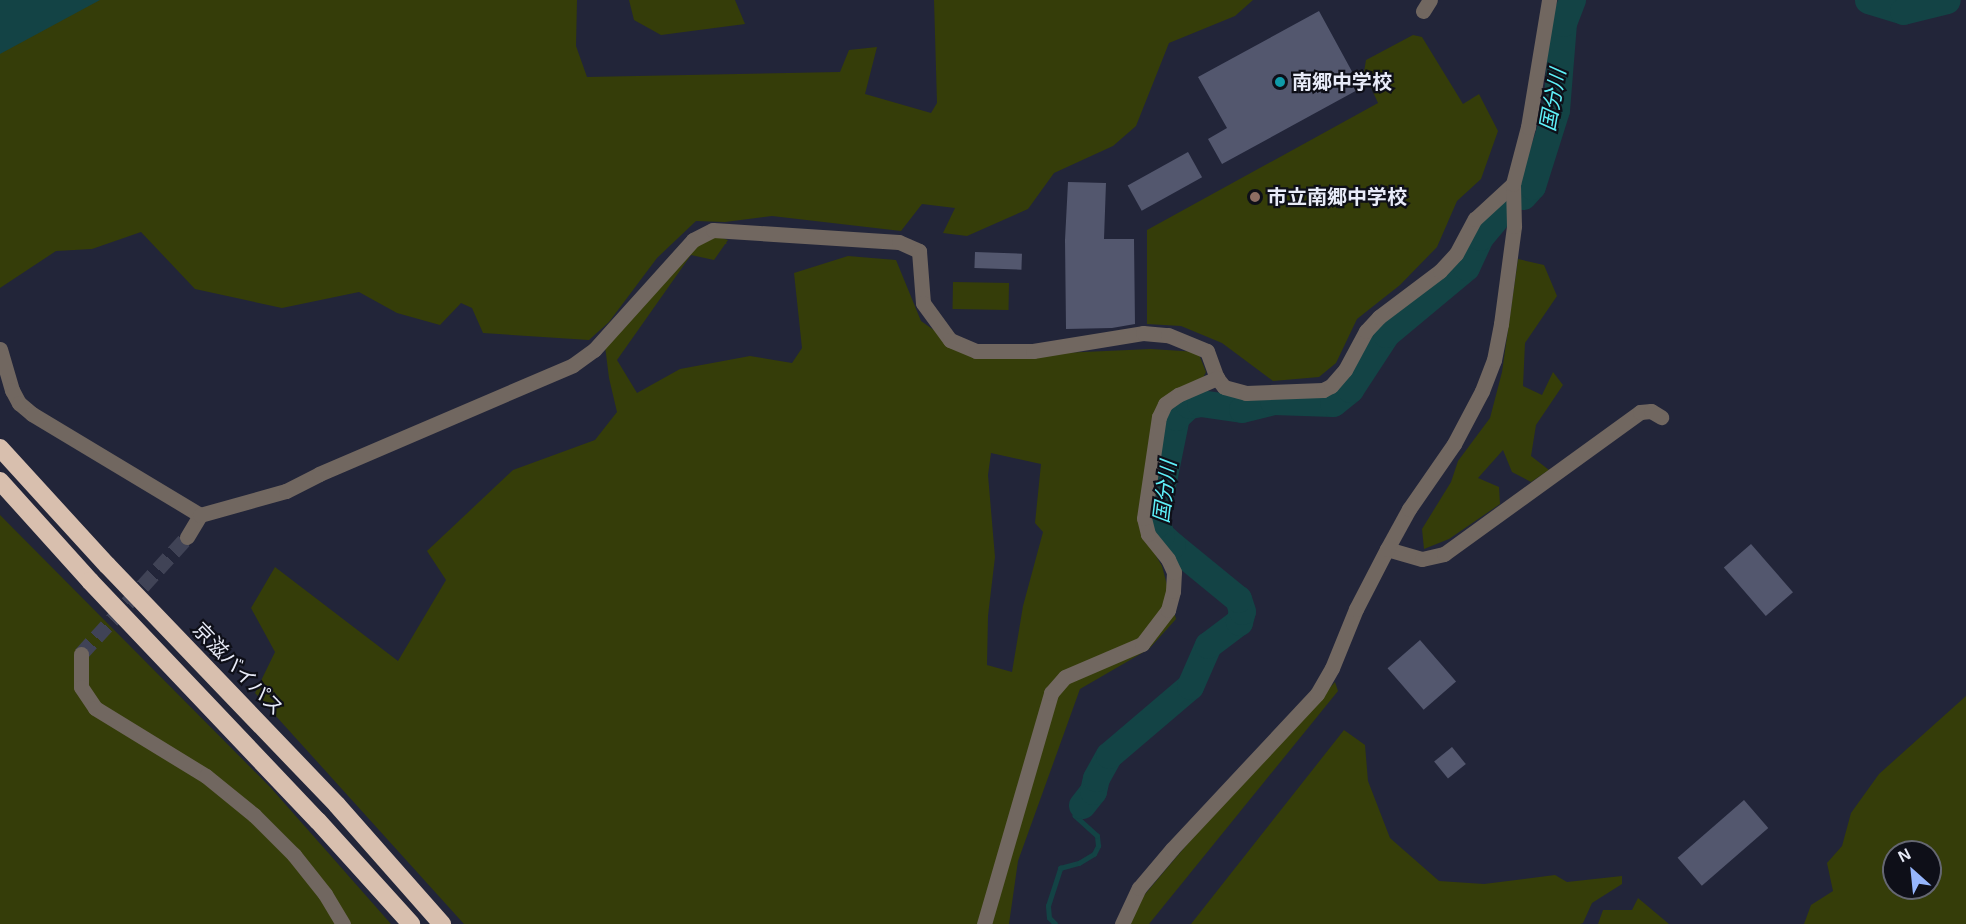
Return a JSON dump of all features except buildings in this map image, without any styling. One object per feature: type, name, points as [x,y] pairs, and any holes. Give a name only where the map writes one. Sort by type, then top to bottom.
[{"type":"highway","name":"京滋バイパス","points":[[0,448],[107,565],[337,805],[442,924]]},
{"type":"highway","points":[[0,481],[90,581],[303,804],[411,924]]},
{"type":"street","points":[[1122,924],[1139,888],[1172,849],[1317,694],[1332,668],[1356,609],[1409,509],[1467,422],[1494,360],[1512,247],[1513,184],[1528,127],[1549,0]]},
{"type":"street","points":[[187,537],[200,515],[286,491],[319,474],[573,365],[594,350],[693,240],[713,230],[899,242],[919,251],[923,303],[950,340],[976,351],[1033,351],[1143,333],[1168,334],[1207,351],[1217,378],[1224,387],[1246,393],[1323,390],[1331,386],[1345,370],[1366,331],[1379,317],[1440,272],[1456,254],[1475,219],[1513,184]]},
{"type":"street","points":[[0,349],[12,390],[19,403],[32,414],[200,515]]},
{"type":"street","points":[[984,924],[1051,693],[1065,677],[1142,644],[1168,610],[1173,591],[1174,572],[1168,560],[1148,534],[1144,518],[1159,417],[1165,404],[1178,395],[1217,378]]},
{"type":"street","points":[[1387,549],[1422,559],[1444,554],[1640,412],[1651,411],[1661,417]]},
{"type":"street","points":[[81,654],[81,687],[95,708],[206,776],[254,815],[294,855],[325,894],[343,924]]},
{"type":"green space","points":[[83,0],[577,0],[576,46],[587,77],[840,72],[849,50],[877,47],[865,94],[931,113],[937,103],[934,0],[1253,0],[1235,16],[1169,43],[1136,126],[1113,146],[1054,173],[1028,209],[967,236],[943,233],[955,208],[922,204],[901,231],[772,216],[725,222],[696,221],[657,258],[609,322],[589,340],[483,333],[472,308],[461,303],[440,325],[397,313],[359,292],[282,308],[195,289],[141,232],[92,249],[56,251],[0,288],[0,46]]},
{"type":"green space","points":[[629,0],[735,0],[745,24],[661,35],[634,20]]},
{"type":"green space","points":[[1413,35],[1422,37],[1463,104],[1479,94],[1498,131],[1481,179],[1457,201],[1437,247],[1400,285],[1357,319],[1336,363],[1319,377],[1273,381],[1222,343],[1181,326],[1147,324],[1147,230],[1378,103],[1364,72],[1366,60]]},
{"type":"green space","points":[[717,236],[728,240],[714,260],[691,255],[617,360],[637,393],[680,369],[750,356],[792,363],[802,348],[794,273],[848,256],[896,260],[921,321],[972,357],[1151,349],[1198,352],[1206,372],[1202,380],[1162,403],[1139,527],[1162,566],[1176,619],[1149,649],[1080,689],[1018,861],[1009,924],[464,924],[255,693],[275,652],[251,608],[275,567],[398,661],[446,580],[427,551],[513,470],[595,440],[617,412],[605,346],[695,244]],"holes":[[[991,453],[1041,464],[1035,523],[1043,532],[1023,606],[1012,672],[987,665],[988,616],[995,557],[988,475]]]},
{"type":"green space","points":[[1518,259],[1544,265],[1557,296],[1525,343],[1523,386],[1542,395],[1553,372],[1563,385],[1536,425],[1531,456],[1549,470],[1531,482],[1512,472],[1503,450],[1478,478],[1499,487],[1500,504],[1449,539],[1424,549],[1422,529],[1451,482],[1458,461],[1490,418],[1502,372]]},
{"type":"green space","points":[[953,282],[1009,283],[1009,310],[953,309]]},
{"type":"green space","points":[[0,515],[271,788],[391,924],[0,924]]},
{"type":"green space","points":[[1335,682],[1338,691],[1149,924],[1129,924],[1135,906],[1195,835]]},
{"type":"green space","points":[[1966,696],[1966,924],[1804,924],[1811,905],[1833,891],[1827,863],[1842,846],[1851,813],[1879,774]]},
{"type":"green space","points":[[1344,730],[1365,745],[1368,781],[1390,838],[1439,881],[1484,884],[1555,875],[1567,882],[1622,876],[1622,884],[1592,903],[1583,923],[1580,924],[1191,924]]},
{"type":"green space","points":[[1638,898],[1669,924],[1598,924],[1603,910],[1632,910]]},
{"type":"shaded area","points":[[0,0],[100,0],[0,54]]},
{"type":"waterway","name":"国分川","points":[[1523,196],[1532,186],[1556,110],[1563,23],[1572,0]]},
{"type":"waterway","name":"国分川","points":[[1868,0],[1903,11],[1947,0]]},
{"type":"waterway","name":"国分川","points":[[1082,805],[1093,791],[1096,778],[1109,755],[1190,686],[1208,645],[1239,622],[1242,611],[1238,599],[1161,535],[1157,524],[1157,510],[1176,417],[1189,405],[1200,403],[1242,409],[1273,401],[1333,403],[1350,389],[1386,334],[1466,267],[1480,237],[1504,208]]},
{"type":"waterway","name":"国分川","points":[[1055,924],[1049,918],[1048,906],[1060,868],[1079,863],[1094,854],[1098,846],[1097,836],[1075,816],[1075,810],[1082,805]]},
{"type":"tunnel","points":[[81,654],[187,537]]},
{"type":"place","name":"南郷中学校","points":[[1280,82]]},
{"type":"place","name":"市立南郷中学校","points":[[1255,197]]}]
